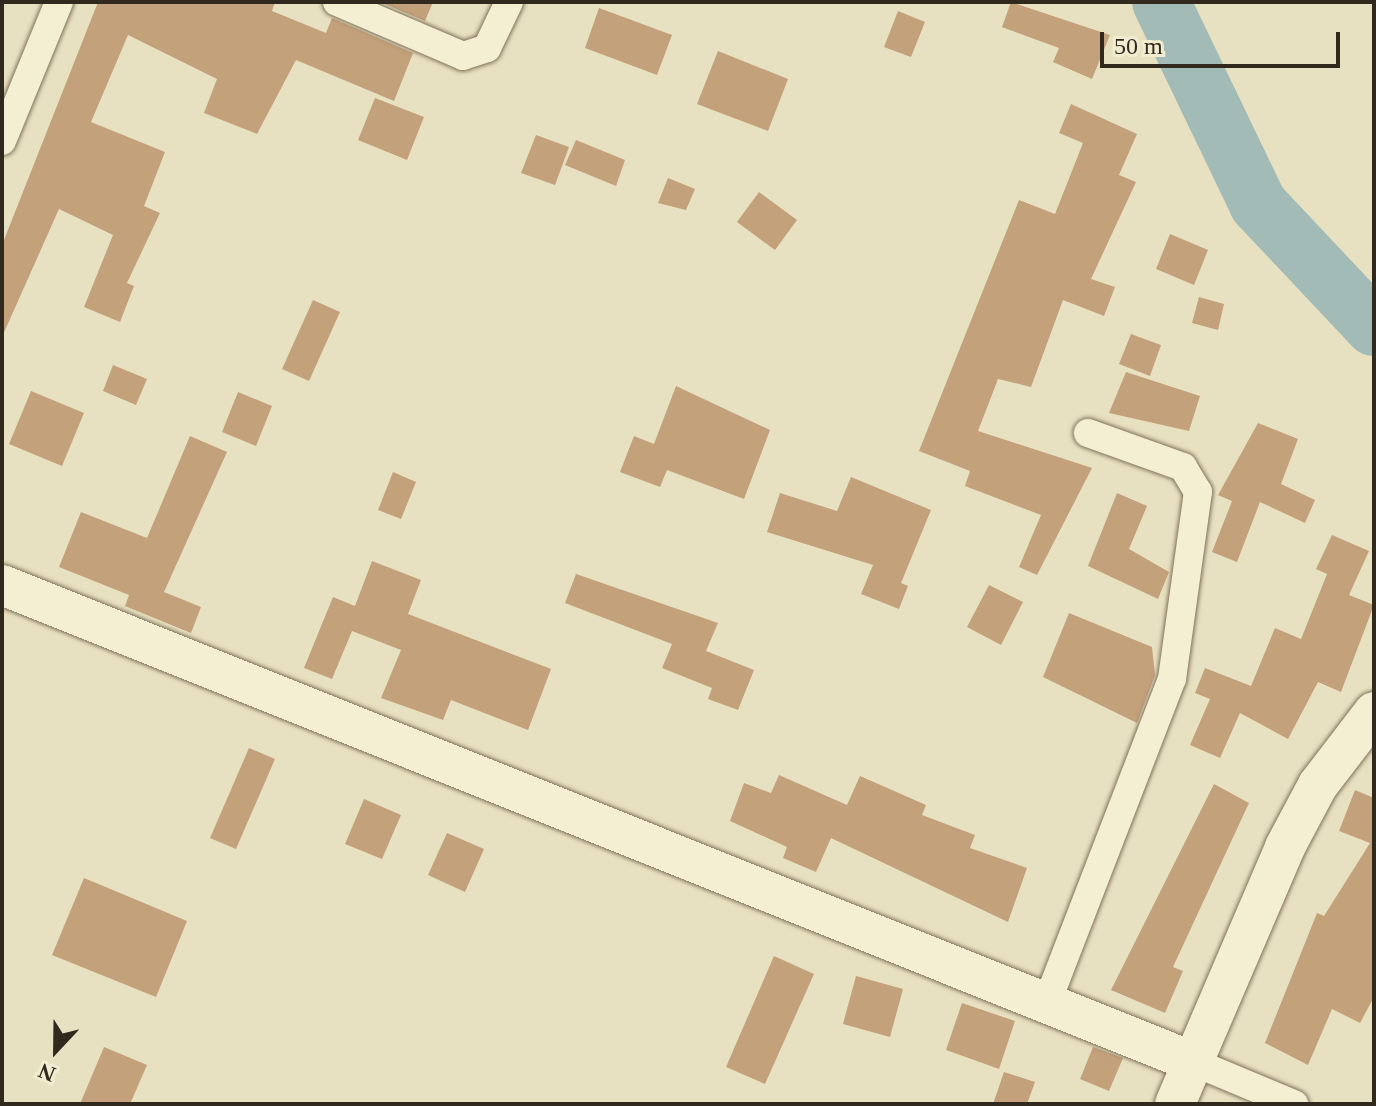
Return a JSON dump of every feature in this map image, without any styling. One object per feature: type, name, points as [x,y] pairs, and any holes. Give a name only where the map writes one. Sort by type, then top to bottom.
[{"type":"street","points":[[2,141],[59,2]]},
{"type":"street","points":[[337,2],[463,56],[487,48],[509,2]]},
{"type":"street","points":[[1048,1000],[1172,679],[1198,492],[1183,467],[1088,433]]},
{"type":"street","points":[[2,585],[1048,1000],[1294,1104]]},
{"type":"street","points":[[1175,1104],[1285,847],[1318,785],[1374,712]]},
{"type":"building","points":[[98,2],[275,2],[272,11],[326,33],[332,18],[413,53],[394,101],[296,60],[257,134],[204,113],[217,79],[128,35],[91,122],[165,152],[144,206],[160,213],[127,283],[134,286],[120,322],[84,307],[113,235],[59,209],[2,337],[2,245]]},
{"type":"building","points":[[380,2],[433,2],[425,21]]},
{"type":"building","points":[[1011,2],[1110,35],[1092,79],[1053,62],[1059,48],[1002,27]]},
{"type":"building","points":[[599,8],[672,35],[657,75],[585,48]]},
{"type":"building","points":[[898,11],[925,22],[911,57],[884,47]]},
{"type":"building","points":[[718,51],[788,79],[768,131],[697,104]]},
{"type":"building","points":[[375,98],[424,117],[407,160],[358,140]]},
{"type":"building","points":[[1071,104],[1137,134],[1119,175],[1136,182],[1091,279],[1115,287],[1104,316],[1063,300],[1031,387],[998,379],[978,431],[1092,468],[1037,575],[1019,567],[1041,515],[965,486],[970,471],[919,451],[1019,200],[1055,214],[1083,143],[1059,133]]},
{"type":"building","points":[[536,135],[569,147],[555,185],[521,173]]},
{"type":"building","points":[[576,140],[625,160],[616,186],[565,165]]},
{"type":"building","points":[[668,178],[695,189],[686,210],[658,203]]},
{"type":"building","points":[[759,192],[797,220],[775,250],[737,222]]},
{"type":"building","points":[[1170,234],[1208,250],[1194,285],[1156,269]]},
{"type":"building","points":[[1199,297],[1224,304],[1218,330],[1192,323]]},
{"type":"building","points":[[313,300],[340,312],[309,381],[282,369]]},
{"type":"building","points":[[1131,334],[1161,345],[1150,376],[1119,364]]},
{"type":"building","points":[[113,365],[147,379],[136,405],[103,391]]},
{"type":"building","points":[[1126,372],[1200,396],[1189,431],[1109,413]]},
{"type":"building","points":[[676,386],[770,430],[744,499],[667,470],[660,487],[620,472],[634,436],[654,444]]},
{"type":"building","points":[[31,391],[84,413],[62,466],[9,444]]},
{"type":"building","points":[[238,392],[272,406],[256,446],[222,432]]},
{"type":"building","points":[[1258,423],[1298,439],[1281,484],[1315,500],[1305,523],[1260,502],[1237,562],[1212,552],[1232,501],[1218,495]]},
{"type":"building","points":[[190,436],[227,452],[164,592],[201,607],[191,633],[125,606],[129,595],[59,567],[81,512],[147,538]]},
{"type":"building","points":[[393,472],[416,482],[401,519],[378,510]]},
{"type":"building","points":[[851,477],[931,510],[901,583],[908,586],[899,609],[861,594],[873,565],[767,532],[780,493],[837,511]]},
{"type":"building","points":[[1117,493],[1147,506],[1129,549],[1169,572],[1158,599],[1088,566]]},
{"type":"building","points":[[1332,535],[1369,551],[1349,595],[1374,605],[1341,692],[1318,682],[1288,739],[1240,713],[1220,758],[1190,745],[1210,699],[1195,693],[1205,668],[1251,686],[1275,628],[1301,639],[1327,574],[1316,569]]},
{"type":"building","points":[[372,561],[421,580],[408,614],[551,669],[528,730],[451,700],[443,720],[381,698],[401,650],[352,631],[332,679],[304,668],[333,597],[355,606]]},
{"type":"building","points":[[576,574],[718,623],[706,651],[754,670],[738,710],[708,699],[712,688],[662,668],[672,644],[565,603]]},
{"type":"building","points":[[989,585],[1023,602],[1001,645],[967,627]]},
{"type":"building","points":[[1069,613],[1152,647],[1155,675],[1137,723],[1043,677]]},
{"type":"building","points":[[249,748],[275,759],[236,849],[210,838]]},
{"type":"building","points":[[779,775],[847,805],[860,776],[926,805],[922,815],[975,835],[970,848],[1027,868],[1008,922],[831,838],[816,872],[783,858],[787,847],[730,821],[744,783],[771,793]]},
{"type":"building","points":[[1214,784],[1249,803],[1173,967],[1183,971],[1165,1013],[1111,990]]},
{"type":"building","points":[[1355,790],[1374,798],[1374,997],[1360,1023],[1332,1009],[1308,1065],[1265,1043],[1317,913],[1324,916],[1370,843],[1339,831]]},
{"type":"building","points":[[364,799],[401,815],[382,859],[345,844]]},
{"type":"building","points":[[447,833],[484,849],[465,892],[428,875]]},
{"type":"building","points":[[84,878],[187,921],[156,997],[52,955]]},
{"type":"building","points":[[774,956],[814,974],[765,1084],[726,1067]]},
{"type":"building","points":[[856,976],[903,989],[890,1037],[843,1024]]},
{"type":"building","points":[[962,1003],[1015,1021],[999,1069],[946,1050]]},
{"type":"building","points":[[104,1047],[147,1065],[130,1104],[80,1104]]},
{"type":"building","points":[[1093,1047],[1123,1058],[1109,1091],[1080,1079]]},
{"type":"building","points":[[1004,1072],[1035,1082],[1027,1104],[993,1104]]},
{"type":"waterway","points":[[1161,2],[1258,204],[1374,327]]}]
